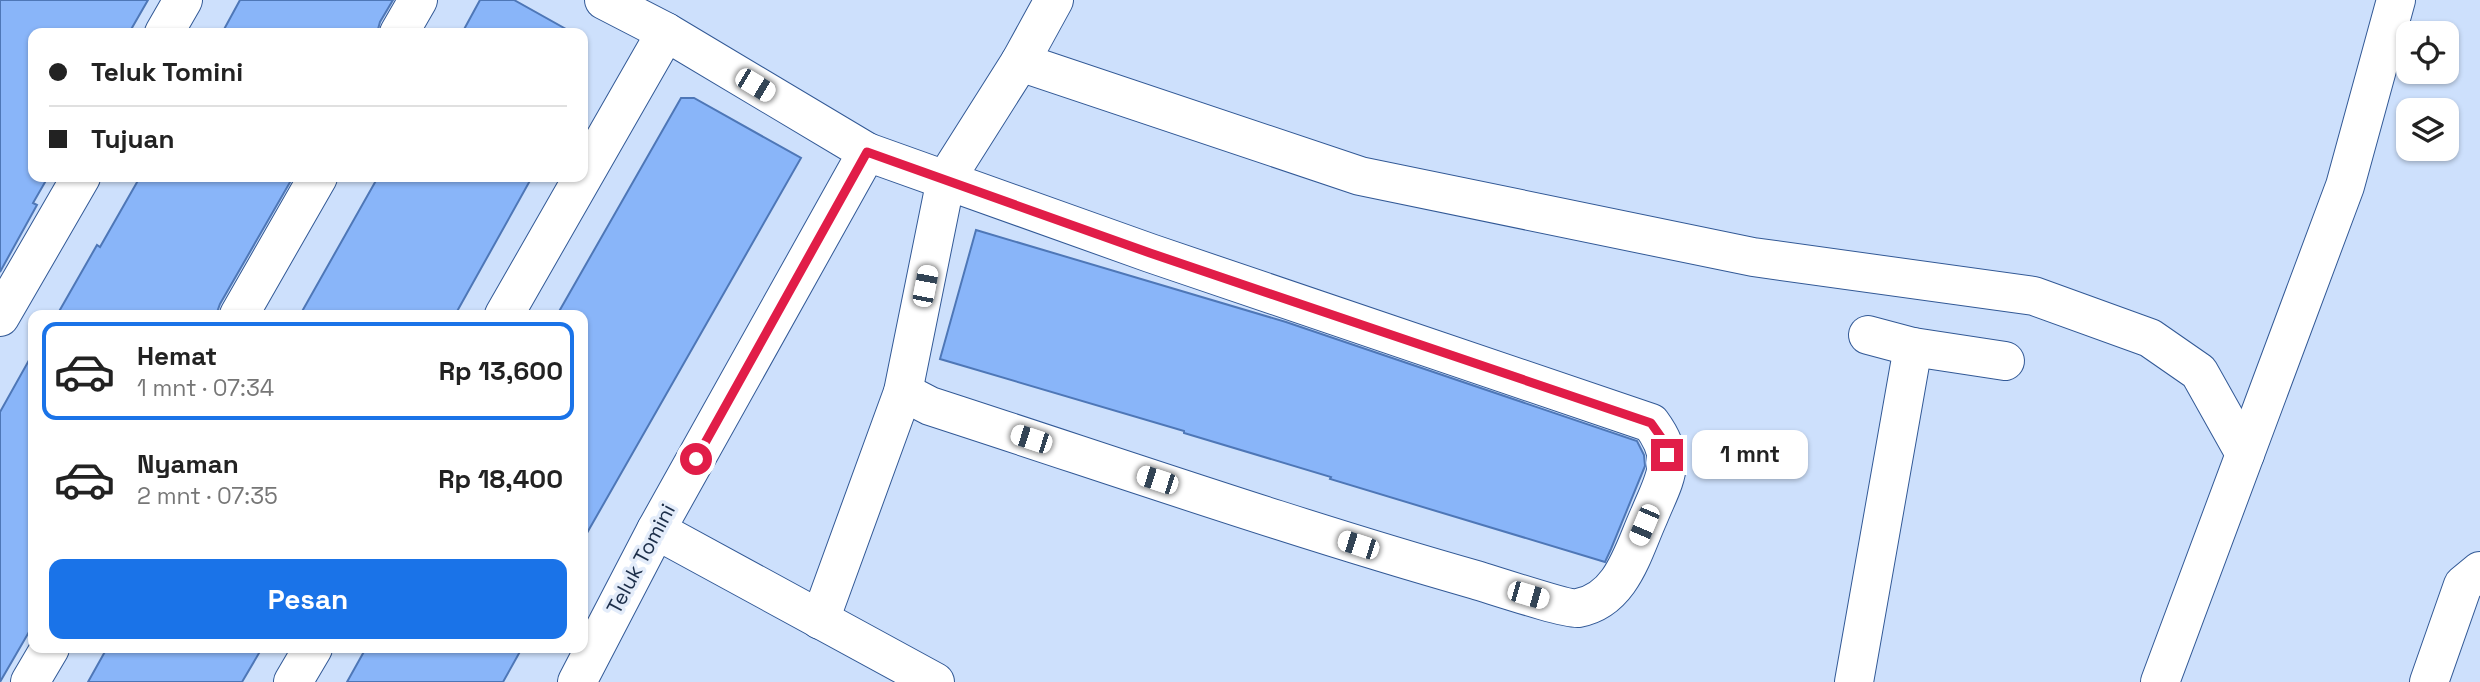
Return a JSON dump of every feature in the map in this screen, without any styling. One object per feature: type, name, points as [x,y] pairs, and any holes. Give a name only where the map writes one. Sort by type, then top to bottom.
[{"type":"street","points":[[167,28],[183,0]]},
{"type":"street","points":[[402,28],[418,0]]},
{"type":"street","points":[[604,0],[666,32],[867,152],[1150,253],[1651,423],[1663,440],[1667,455],[1666,475],[1622,576],[1610,593],[1576,608],[1383,554],[930,406],[903,392]]},
{"type":"street","points":[[820,620],[903,392],[946,179],[1020,62],[1054,0]]},
{"type":"street","points":[[2160,682],[2345,187],[2396,0]]},
{"type":"street","points":[[588,168],[666,32]]},
{"type":"street","points":[[1020,62],[1360,176],[1753,257],[2034,296],[2150,338],[2199,373],[2245,454]]},
{"type":"street","name":"Teluk Tomini","points":[[577,682],[656,530],[867,152]]},
{"type":"street","points":[[0,317],[78,182]]},
{"type":"street","points":[[242,310],[315,182]]},
{"type":"street","points":[[507,310],[580,182]]},
{"type":"street","points":[[1868,335],[1913,347],[2005,362]]},
{"type":"street","points":[[1854,682],[1913,347]]},
{"type":"street","points":[[656,530],[934,682]]},
{"type":"street","points":[[2429,682],[2463,585],[2480,571]]},
{"type":"street","points":[[30,682],[47,653]]},
{"type":"street","points":[[293,682],[310,653]]},
{"type":"building","points":[[0,0],[148,0],[132,28],[28,28],[28,182],[45,182],[33,203],[37,205],[0,272]]},
{"type":"building","points":[[240,0],[393,0],[378,28],[225,28]]},
{"type":"building","points":[[480,0],[514,0],[564,28],[465,28]]},
{"type":"building","points":[[681,98],[694,98],[801,158],[588,531],[588,310],[560,310]]},
{"type":"building","points":[[137,182],[290,182],[218,310],[60,310],[97,245],[100,247]]},
{"type":"building","points":[[375,182],[529,182],[458,310],[303,310]]},
{"type":"building","points":[[976,230],[1286,322],[1637,441],[1644,455],[1645,466],[1605,562],[1330,479],[1331,477],[1184,431],[940,359]]},
{"type":"building","points":[[28,362],[28,634],[0,682],[0,412]]},
{"type":"building","points":[[104,653],[259,653],[242,682],[88,682]]},
{"type":"building","points":[[363,653],[519,653],[503,682],[347,682]]},
{"type":"route","points":[[696,459],[867,152],[1150,253],[1651,423],[1663,440],[1667,455]]}]
